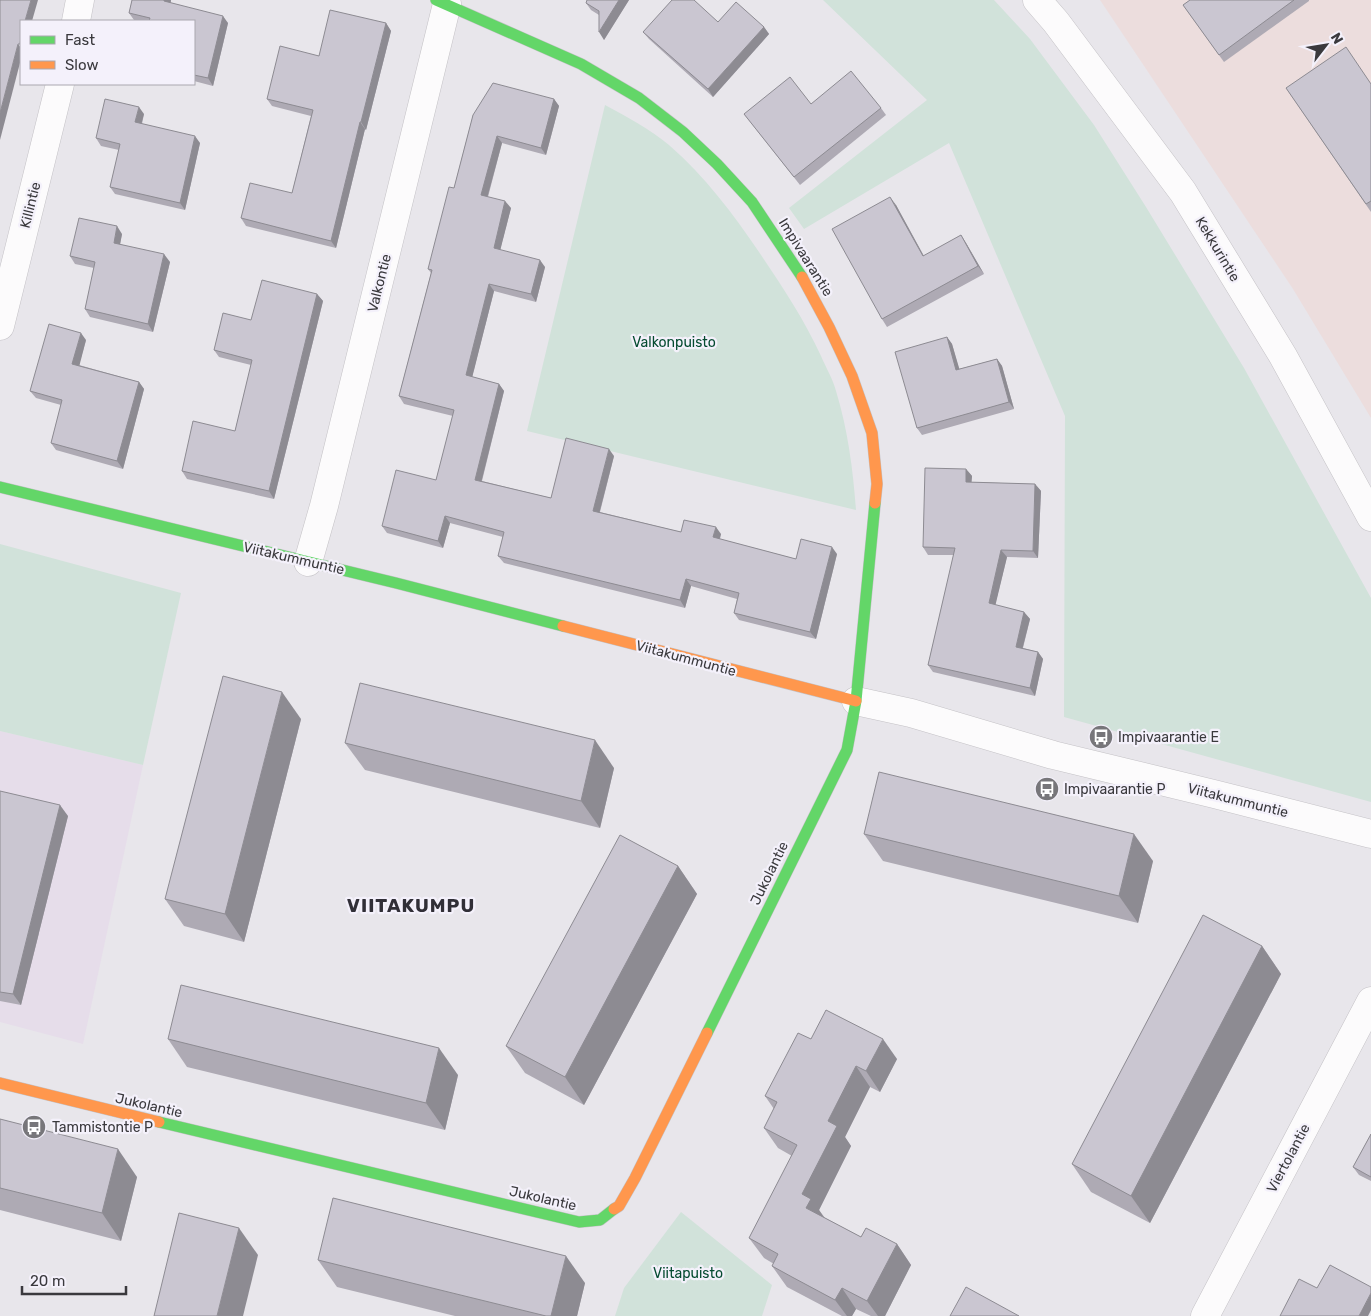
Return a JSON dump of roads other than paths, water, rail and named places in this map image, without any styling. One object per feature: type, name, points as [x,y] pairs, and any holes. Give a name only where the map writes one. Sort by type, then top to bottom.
[{"type":"street","points":[[76,20],[80,0]]},
{"type":"street","name":"Kekkurintie","points":[[1037,0],[1056,22],[1183,192],[1283,356],[1371,517]]},
{"type":"street","name":"Valkontie","points":[[308,562],[324,506],[442,2]]},
{"type":"street","name":"Impivaarantie","points":[[442,2],[581,64],[639,98],[682,132],[717,164],[752,202],[804,278],[852,376],[872,433],[877,484],[856,700]]},
{"type":"street","name":"Killintie","points":[[0,326],[60,85]]},
{"type":"street","name":"Viitakummuntie","points":[[0,487],[396,583],[765,679],[911,713],[1052,756],[1214,794],[1371,834]]},
{"type":"street","name":"Jukolantie","points":[[0,1084],[555,1217],[580,1222],[600,1220],[619,1206],[635,1178],[846,750],[856,700]]},
{"type":"street","name":"Viertolantie","points":[[1204,1316],[1371,1001]]},
{"type":"place","name":"Impivaarantie E","points":[[1101,737]]},
{"type":"place","name":"Impivaarantie P","points":[[1047,789]]},
{"type":"place","name":"Tammistontie P","points":[[34,1127]]},
{"type":"district","name":"VIITAKUMPU","points":[[411,905]]},
{"type":"park label","name":"Valkonpuisto","points":[[674,342]]},
{"type":"park label","name":"Viitapuisto","points":[[688,1273]]}]
